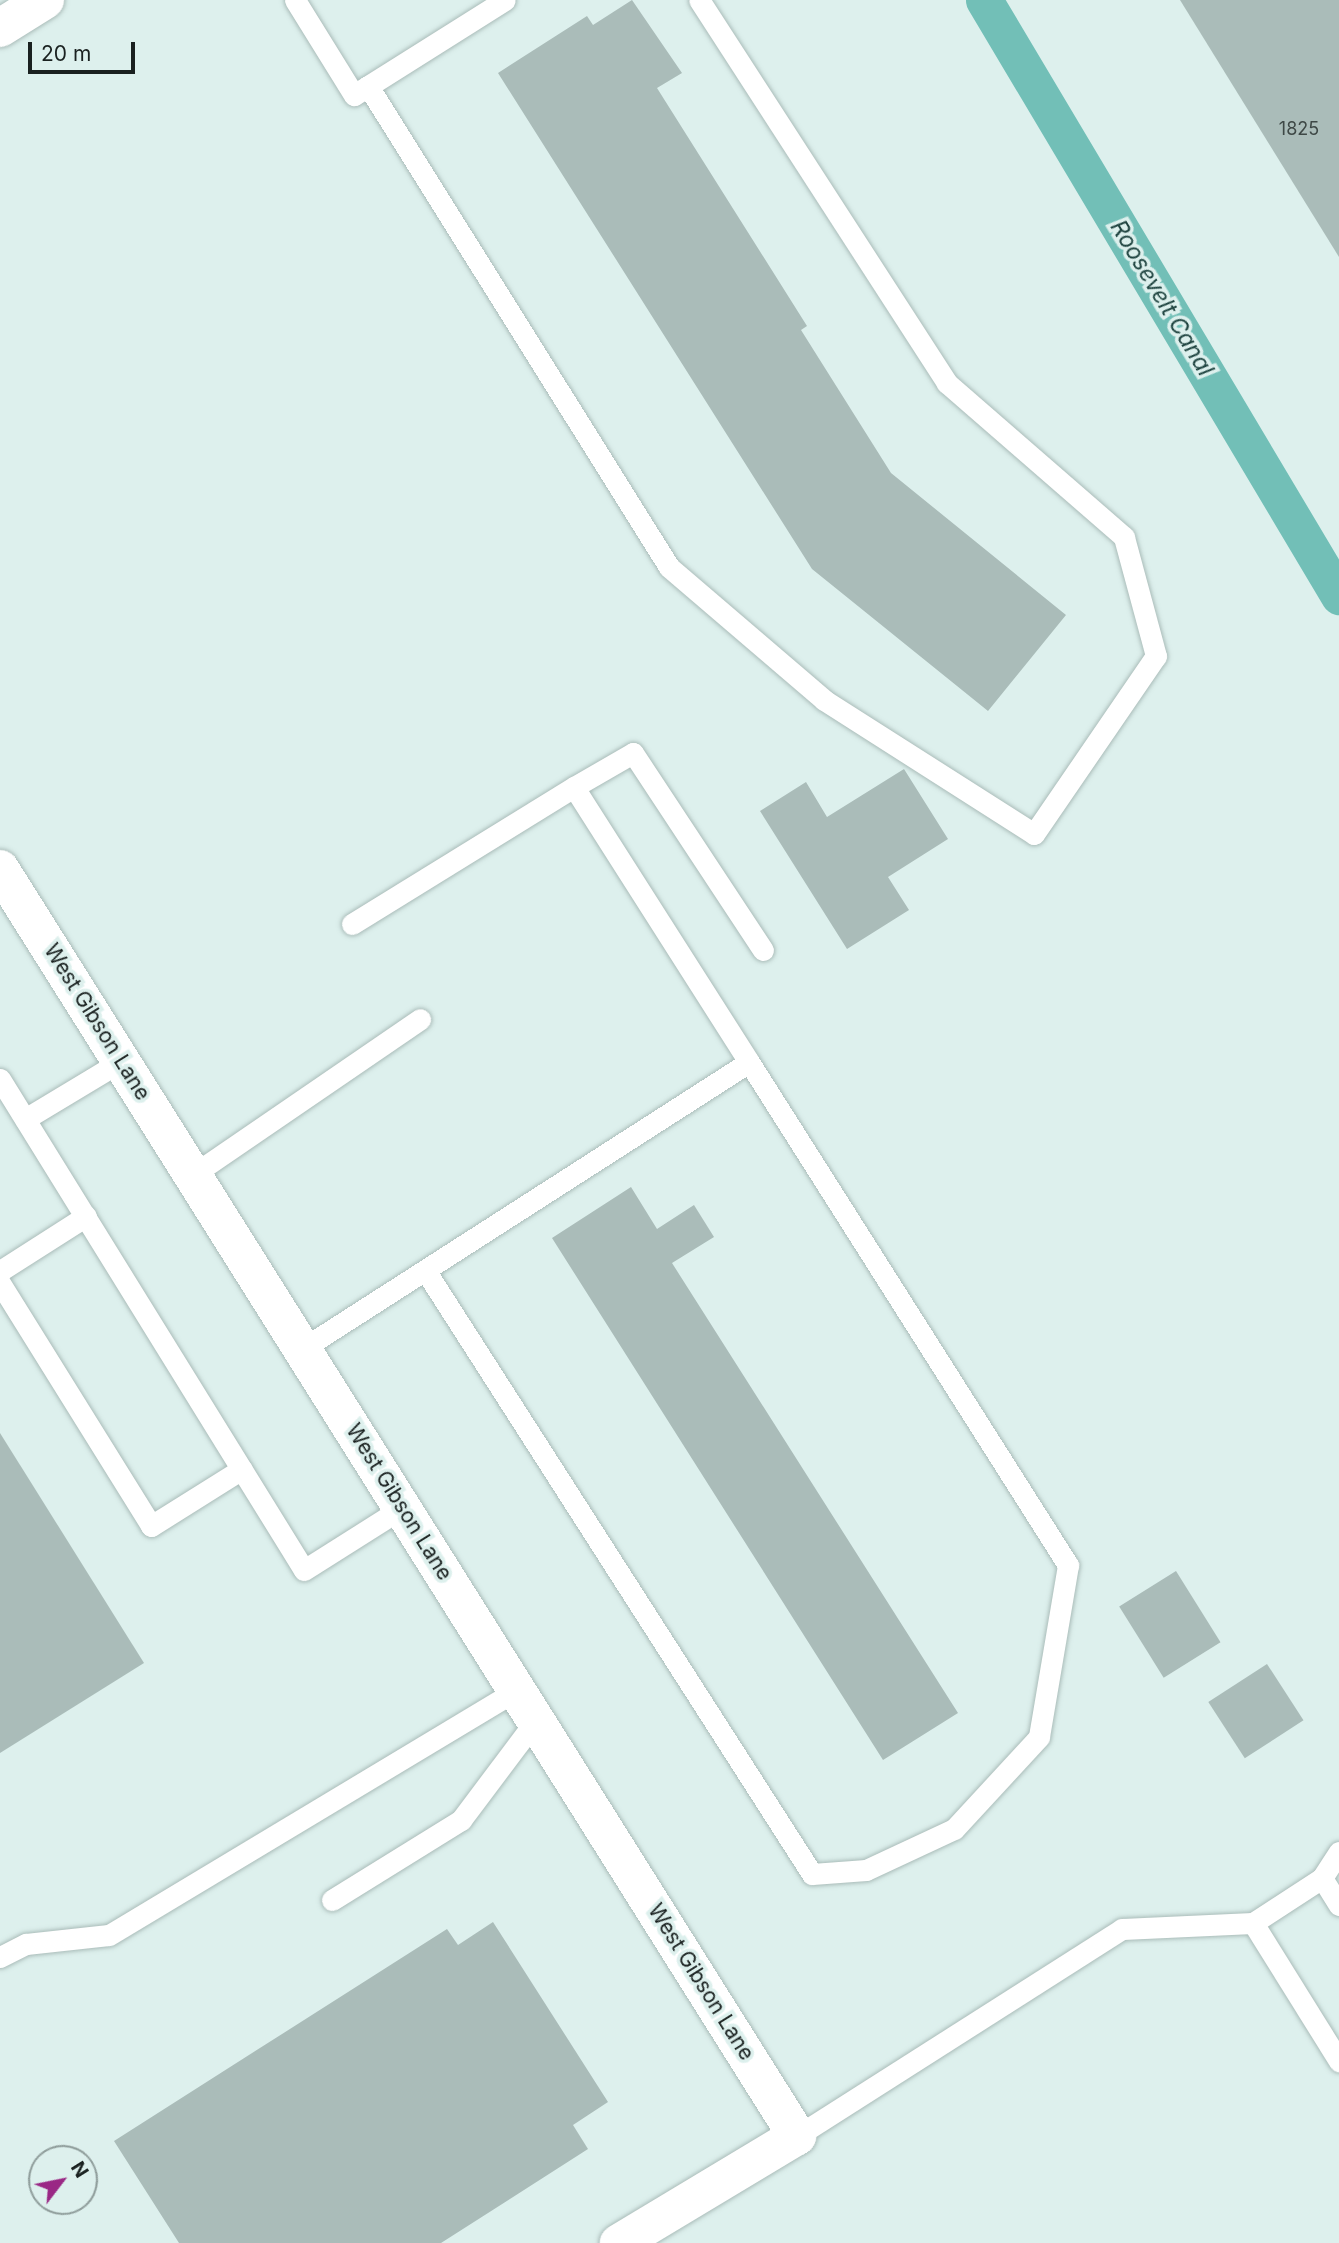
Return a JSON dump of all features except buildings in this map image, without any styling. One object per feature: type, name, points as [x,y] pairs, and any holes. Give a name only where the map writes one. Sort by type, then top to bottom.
[{"type":"street","points":[[0,28],[45,0]]},
{"type":"street","name":"West Gibson Lane","points":[[0,869],[797,2136]]},
{"type":"street","points":[[619,2243],[797,2136]]},
{"type":"lane","points":[[295,0],[354,95],[505,0]]},
{"type":"lane","points":[[368,86],[669,567],[824,700],[1034,834],[1156,656],[1124,537],[947,383],[699,0]]},
{"type":"lane","points":[[352,924],[633,753],[763,950]]},
{"type":"lane","points":[[425,1270],[812,1874],[866,1870],[954,1829],[1039,1737],[1068,1565],[574,787]]},
{"type":"lane","points":[[194,1174],[420,1019]]},
{"type":"lane","points":[[25,1119],[121,1061]]},
{"type":"lane","points":[[302,1349],[750,1062]]},
{"type":"lane","points":[[0,1079],[304,1570],[402,1508]]},
{"type":"lane","points":[[0,1271],[86,1216]]},
{"type":"lane","points":[[0,1283],[151,1526],[242,1469]]},
{"type":"lane","points":[[332,1900],[461,1819],[526,1705]]},
{"type":"lane","points":[[0,1956],[26,1944],[109,1935],[526,1705]]},
{"type":"lane","points":[[797,2136],[1122,1930],[1253,1923],[1322,1878],[1339,1852]]},
{"type":"lane","points":[[1322,1878],[1339,1905]]},
{"type":"lane","points":[[1253,1923],[1339,2061]]},
{"type":"waterway","name":"Roosevelt Canal","points":[[984,0],[1339,596]]}]
